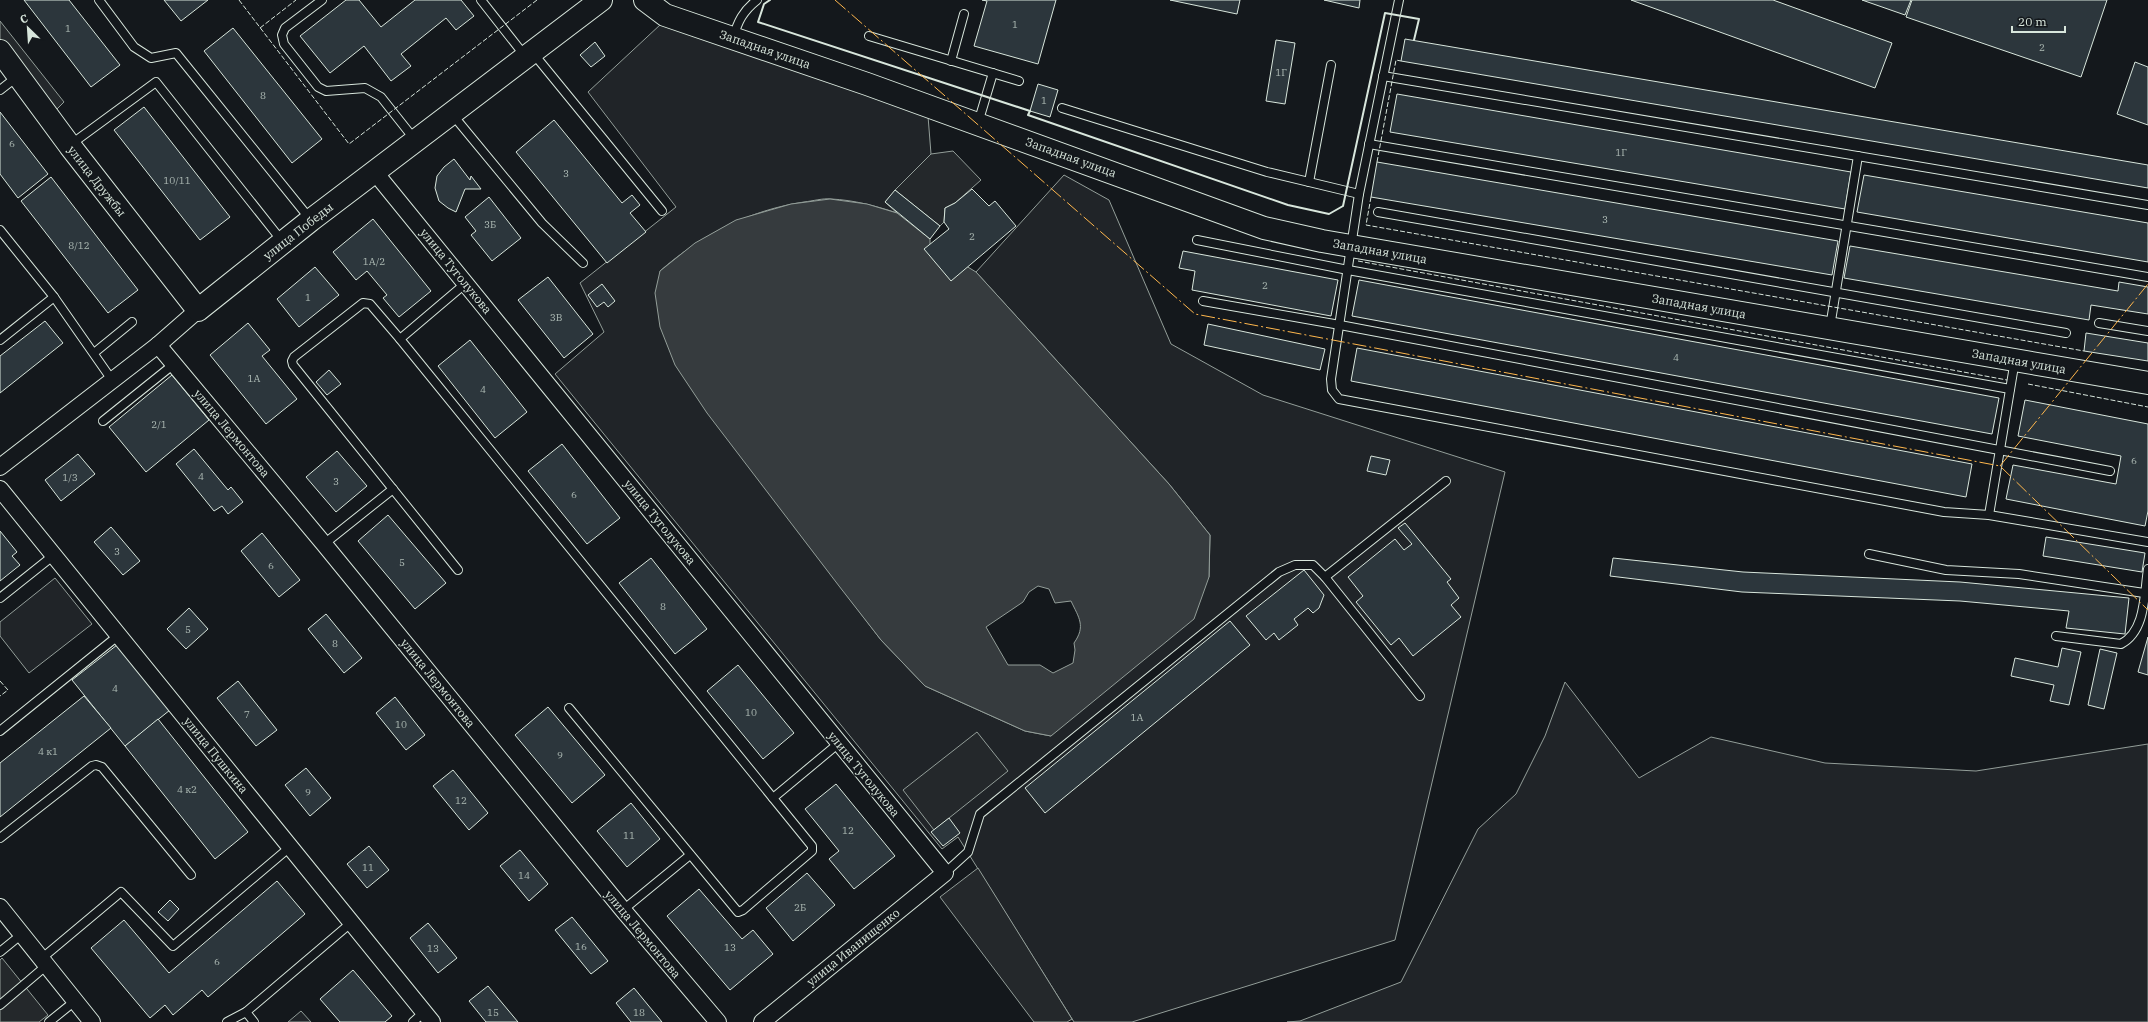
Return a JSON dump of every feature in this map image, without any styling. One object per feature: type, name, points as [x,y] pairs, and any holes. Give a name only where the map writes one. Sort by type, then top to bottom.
[{"type":"street","name":"улица Победы","points":[[0,467],[158,345],[198,310],[311,220],[601,0]]},
{"type":"street","name":"Западная улица","points":[[645,0],[665,15],[978,123],[1264,228],[1351,246],[2148,383]]},
{"type":"street","name":"улица Дружбы","points":[[0,51],[70,146],[198,310]]},
{"type":"street","name":"улица Туголукова","points":[[376,171],[382,181],[945,873]]},
{"type":"street","name":"улица Лермонтова","points":[[158,345],[324,544],[623,910],[718,1022]]},
{"type":"street","name":"улица Пушкина","points":[[0,489],[352,922],[423,1019]]},
{"type":"street","name":"улица Иванищенко","points":[[762,1022],[945,873]]},
{"type":"street","points":[[0,907],[92,1022]]},
{"type":"lane","points":[[99,0],[134,46],[151,58],[176,53],[311,220]]},
{"type":"lane","points":[[322,0],[286,28],[282,35],[284,44],[318,86],[326,91],[365,88],[381,97],[416,141]]},
{"type":"lane","points":[[481,0],[662,211]]},
{"type":"lane","points":[[733,39],[738,22],[746,9],[757,0]]},
{"type":"lane","points":[[1399,0],[1359,194],[1351,246],[1331,379],[1332,390],[1339,399],[1944,512],[1989,515],[2148,542]]},
{"type":"lane","points":[[951,60],[964,14]]},
{"type":"lane","points":[[869,36],[1019,81]]},
{"type":"lane","points":[[1309,182],[1330,65]]},
{"type":"lane","points":[[978,123],[993,73]]},
{"type":"lane","points":[[0,90],[19,76]]},
{"type":"lane","points":[[1383,76],[2148,205]]},
{"type":"lane","points":[[70,146],[156,82],[283,242]]},
{"type":"lane","points":[[1062,108],[1267,172],[1359,194]]},
{"type":"lane","points":[[452,113],[542,223],[583,263]]},
{"type":"lane","points":[[1369,144],[2148,277]]},
{"type":"lane","points":[[1830,328],[1858,156]]},
{"type":"lane","points":[[1378,212],[2066,333]]},
{"type":"lane","points":[[0,230],[54,297],[112,380]]},
{"type":"lane","points":[[1197,240],[1348,270],[2010,389]]},
{"type":"lane","points":[[400,339],[466,283]]},
{"type":"lane","points":[[0,340],[54,297]]},
{"type":"lane","points":[[1203,301],[1340,325],[2110,471]]},
{"type":"lane","points":[[458,570],[293,365],[292,361],[294,357],[363,303],[370,304],[400,339],[813,848],[743,910],[738,912],[569,708]]},
{"type":"lane","points":[[94,353],[132,322]]},
{"type":"lane","points":[[2099,323],[2148,331]]},
{"type":"lane","points":[[1989,515],[2015,360]]},
{"type":"lane","points":[[103,421],[174,364]]},
{"type":"lane","points":[[1325,577],[1446,481]]},
{"type":"lane","points":[[324,544],[393,489]]},
{"type":"lane","points":[[1869,554],[1946,570],[2019,574],[2144,593]]},
{"type":"lane","points":[[0,598],[54,555]]},
{"type":"lane","points":[[945,873],[968,852],[980,814],[1279,572],[1295,565],[1313,565],[1325,577],[1420,696]]},
{"type":"lane","points":[[2056,636],[2121,644],[2130,639],[2138,628],[2148,569]]},
{"type":"lane","points":[[0,731],[119,635]]},
{"type":"lane","points":[[773,798],[840,743]]},
{"type":"lane","points":[[0,838],[96,764],[102,767],[191,875]]},
{"type":"lane","points":[[0,1005],[44,962],[121,892],[173,946],[290,847]]},
{"type":"lane","points":[[623,910],[690,855]]},
{"type":"lane","points":[[227,1022],[246,1012],[352,922]]},
{"type":"lane","points":[[0,952],[22,934]]},
{"type":"lane","points":[[49,1022],[75,1001]]},
{"type":"lane","points":[[246,1012],[254,1022]]},
{"type":"shaded area","points":[[0,21],[64,102],[54,112],[0,39]]},
{"type":"shaded area","points":[[661,24],[928,116],[931,154],[885,202],[897,213],[856,202],[828,199],[784,206],[764,211],[709,235],[692,246],[660,271],[798,531],[881,640],[925,686],[1025,731],[1051,736],[1209,577],[1210,535],[1169,484],[976,272],[1064,175],[1109,200],[1171,344],[1263,395],[1505,472],[1395,940],[1132,1022],[1074,1022],[958,837],[942,849],[555,374],[604,332],[580,283],[676,207],[588,92]]},
{"type":"shaded area","points":[[953,151],[981,180],[955,203],[945,208],[944,222],[940,226],[895,190],[931,154]]},
{"type":"shaded area","points":[[830,199],[867,204],[897,213],[930,239],[930,244],[976,272],[1169,484],[1210,535],[1209,577],[1194,619],[1051,736],[1025,731],[925,686],[881,640],[707,413],[675,365],[660,327],[655,293],[660,271],[695,243],[736,220],[791,204]],"holes":[[[1038,586],[1049,589],[1055,603],[1071,601],[1079,617],[1080,632],[1074,643],[1075,650],[1073,663],[1053,673],[1040,665],[1008,665],[986,627],[1023,602],[1029,592]]]},
{"type":"shaded area","points":[[55,578],[92,624],[29,673],[0,636],[0,622]]},
{"type":"shaded area","points":[[1565,682],[1639,778],[1711,737],[1825,763],[1976,771],[2148,744],[2148,1022],[1287,1022],[1300,1021],[1401,982],[1478,829],[1516,794],[1545,736]]},
{"type":"shaded area","points":[[977,732],[1008,771],[934,830],[903,790]]},
{"type":"shaded area","points":[[978,868],[1072,1019],[1067,1022],[1034,1022],[940,897]]},
{"type":"shaded area","points":[[2,958],[48,1015],[39,1022],[0,1022],[0,960]]},
{"type":"shaded area","points":[[301,1011],[311,1022],[288,1022]]},
{"type":"building","points":[[24,0],[69,0],[120,65],[91,87]]},
{"type":"building","points":[[164,0],[208,0],[181,21]]},
{"type":"building","points":[[346,0],[359,0],[381,27],[415,0],[461,0],[474,16],[456,30],[446,18],[401,54],[411,66],[391,81],[364,46],[330,73],[300,36]]},
{"type":"building","points":[[982,0],[1056,0],[1038,64],[974,46],[987,1]]},
{"type":"building","points":[[1170,0],[1240,0],[1237,14]]},
{"type":"building","points":[[1324,0],[1360,0],[1359,8]]},
{"type":"building","points":[[1631,0],[1773,0],[1892,43],[1875,88]]},
{"type":"building","points":[[1862,0],[1911,0],[1905,15]]},
{"type":"building","points":[[1912,0],[2107,0],[2081,77],[1906,17]]},
{"type":"building","points":[[233,28],[322,139],[292,163],[204,51]]},
{"type":"building","points":[[1405,39],[2148,165],[2148,188],[1401,61]]},
{"type":"building","points":[[1276,40],[1295,43],[1285,104],[1266,101]]},
{"type":"building","points":[[595,42],[605,56],[591,67],[580,55]]},
{"type":"building","points":[[2135,62],[2148,67],[2148,125],[2117,114]]},
{"type":"building","points":[[1038,84],[1058,90],[1050,117],[1030,111]]},
{"type":"building","points":[[1397,94],[1851,172],[1845,209],[1390,132]]},
{"type":"building","points":[[144,107],[230,217],[200,240],[114,130]]},
{"type":"building","points":[[0,112],[48,174],[18,198],[0,174]]},
{"type":"building","points":[[554,120],[622,203],[632,195],[640,205],[630,213],[646,232],[607,263],[516,152]]},
{"type":"building","points":[[454,159],[470,180],[471,176],[481,189],[465,189],[456,212],[439,201],[435,188],[437,176],[444,167]]},
{"type":"building","points":[[1377,162],[1838,241],[1832,275],[1371,197]]},
{"type":"building","points":[[1864,175],[2148,223],[2148,262],[1857,212]]},
{"type":"building","points":[[51,177],[138,290],[108,313],[21,201]]},
{"type":"building","points":[[972,189],[989,206],[995,201],[1016,226],[951,281],[924,249],[949,229],[944,222],[945,208],[955,203]]},
{"type":"building","points":[[895,190],[940,226],[930,239],[885,202]]},
{"type":"building","points":[[489,197],[521,238],[492,261],[471,235],[476,231],[465,217]]},
{"type":"building","points":[[373,219],[431,291],[399,317],[383,298],[387,295],[367,271],[356,280],[333,252]]},
{"type":"building","points":[[1850,246],[2118,291],[2119,282],[2148,287],[2148,314],[2091,305],[2089,320],[1844,278]]},
{"type":"building","points":[[1183,251],[1338,280],[1331,316],[1192,290],[1195,271],[1179,268]]},
{"type":"building","points":[[315,267],[339,295],[299,327],[277,299]]},
{"type":"building","points":[[548,277],[593,334],[564,358],[518,300]]},
{"type":"building","points":[[1359,280],[1999,398],[1992,434],[1352,316]]},
{"type":"building","points":[[602,284],[615,301],[608,307],[604,302],[597,307],[588,295]]},
{"type":"building","points":[[45,321],[63,343],[0,393],[0,356]]},
{"type":"building","points":[[248,323],[270,350],[262,356],[297,399],[266,424],[210,355]]},
{"type":"building","points":[[1208,324],[1325,349],[1320,370],[1204,345]]},
{"type":"building","points":[[2086,333],[2148,343],[2148,361],[2084,351]]},
{"type":"building","points":[[470,340],[527,412],[495,438],[438,366]]},
{"type":"building","points":[[1357,348],[1972,464],[1966,497],[1351,381]]},
{"type":"building","points":[[329,370],[341,384],[327,395],[316,382]]},
{"type":"building","points":[[172,375],[209,420],[146,472],[109,427]]},
{"type":"building","points":[[2025,400],[2148,424],[2148,511],[2145,526],[2006,499],[2013,465],[2116,484],[2121,456],[2018,436]]},
{"type":"building","points":[[562,444],[620,518],[587,544],[528,471]]},
{"type":"building","points":[[194,449],[228,490],[231,487],[243,502],[228,514],[222,506],[214,511],[176,464]]},
{"type":"building","points":[[337,451],[367,486],[336,512],[306,477]]},
{"type":"building","points":[[78,454],[95,474],[61,501],[45,480]]},
{"type":"building","points":[[1371,456],[1390,460],[1386,475],[1367,471]]},
{"type":"building","points":[[388,515],[446,583],[415,609],[358,541]]},
{"type":"building","points":[[1405,523],[1451,579],[1447,582],[1459,598],[1451,605],[1461,617],[1413,656],[1399,638],[1391,645],[1356,602],[1363,596],[1348,577],[1395,539],[1404,550],[1412,544],[1398,528]]},
{"type":"building","points":[[111,527],[140,561],[123,575],[94,542]]},
{"type":"building","points":[[0,531],[17,552],[12,556],[20,565],[0,581]]},
{"type":"building","points":[[262,533],[300,580],[279,597],[241,551]]},
{"type":"building","points":[[2046,537],[2145,553],[2142,572],[2043,556]]},
{"type":"building","points":[[651,558],[707,629],[675,654],[619,583]]},
{"type":"building","points":[[1613,558],[1743,572],[1960,582],[2129,598],[2125,634],[2066,628],[2069,611],[1960,601],[1742,592],[1610,576]]},
{"type":"building","points":[[1304,570],[1324,595],[1319,608],[1313,613],[1308,608],[1294,619],[1298,625],[1279,640],[1274,633],[1266,640],[1246,616]]},
{"type":"building","points":[[189,608],[208,629],[186,649],[167,629]]},
{"type":"building","points":[[326,614],[362,658],[344,673],[308,629]]},
{"type":"building","points":[[1230,621],[1250,645],[1045,813],[1025,788]]},
{"type":"building","points":[[2148,637],[2148,675],[2138,672]]},
{"type":"building","points":[[117,645],[170,710],[125,746],[72,680]]},
{"type":"building","points":[[2062,648],[2081,652],[2069,705],[2050,701],[2054,685],[2011,676],[2015,658],[2058,667]]},
{"type":"building","points":[[2100,649],[2117,653],[2104,709],[2088,705]]},
{"type":"building","points":[[738,665],[794,733],[763,759],[707,691]]},
{"type":"building","points":[[238,681],[277,730],[256,746],[217,698]]},
{"type":"building","points":[[84,696],[111,728],[0,817],[0,763]]},
{"type":"building","points":[[395,697],[425,735],[406,750],[376,713]]},
{"type":"building","points":[[548,707],[605,775],[572,803],[515,735]]},
{"type":"building","points":[[158,719],[248,832],[215,859],[125,746]]},
{"type":"building","points":[[306,768],[331,798],[310,816],[285,785]]},
{"type":"building","points":[[453,770],[488,813],[469,830],[433,786]]},
{"type":"building","points":[[836,784],[895,856],[854,889],[829,859],[839,851],[805,809]]},
{"type":"building","points":[[631,803],[660,839],[627,867],[597,831]]},
{"type":"building","points":[[949,818],[960,833],[943,846],[931,832]]},
{"type":"building","points":[[369,846],[389,870],[367,888],[347,864]]},
{"type":"building","points":[[520,850],[548,884],[529,901],[500,866]]},
{"type":"building","points":[[807,873],[835,905],[793,941],[766,908]]},
{"type":"building","points":[[277,881],[305,914],[208,997],[202,990],[173,1015],[165,1005],[150,1018],[91,948],[124,920],[169,973]]},
{"type":"building","points":[[699,889],[742,939],[753,930],[773,954],[730,990],[667,916]]},
{"type":"building","points":[[170,900],[179,909],[168,921],[158,912]]},
{"type":"building","points":[[572,917],[608,961],[591,974],[555,930]]},
{"type":"building","points":[[428,923],[457,958],[438,973],[410,938]]},
{"type":"building","points":[[353,970],[392,1016],[385,1022],[340,1022],[320,999]]},
{"type":"building","points":[[488,986],[518,1022],[486,1022],[469,1001]]},
{"type":"building","points":[[634,988],[662,1022],[631,1022],[616,1003]]},
{"type":"fence","points":[[239,0],[349,144],[537,0]]},
{"type":"fence","points":[[260,28],[296,0]]},
{"type":"fence","points":[[1377,162],[1396,60],[1401,61]]},
{"type":"fence","points":[[1371,197],[1366,225],[2084,351]]},
{"type":"fence","points":[[1358,261],[2007,380]]},
{"type":"fence","points":[[2028,384],[2148,407]]},
{"type":"fence","points":[[0,681],[8,690],[0,696]]},
{"type":"wall","points":[[770,0],[764,4],[758,22],[1030,111],[1028,115],[1288,205],[1329,214],[1343,206],[1385,13],[1419,19],[1414,40]]},
{"type":"power","points":[[835,0],[1195,314],[2000,466],[2148,610]]},
{"type":"power","points":[[2000,466],[2148,284]]}]
